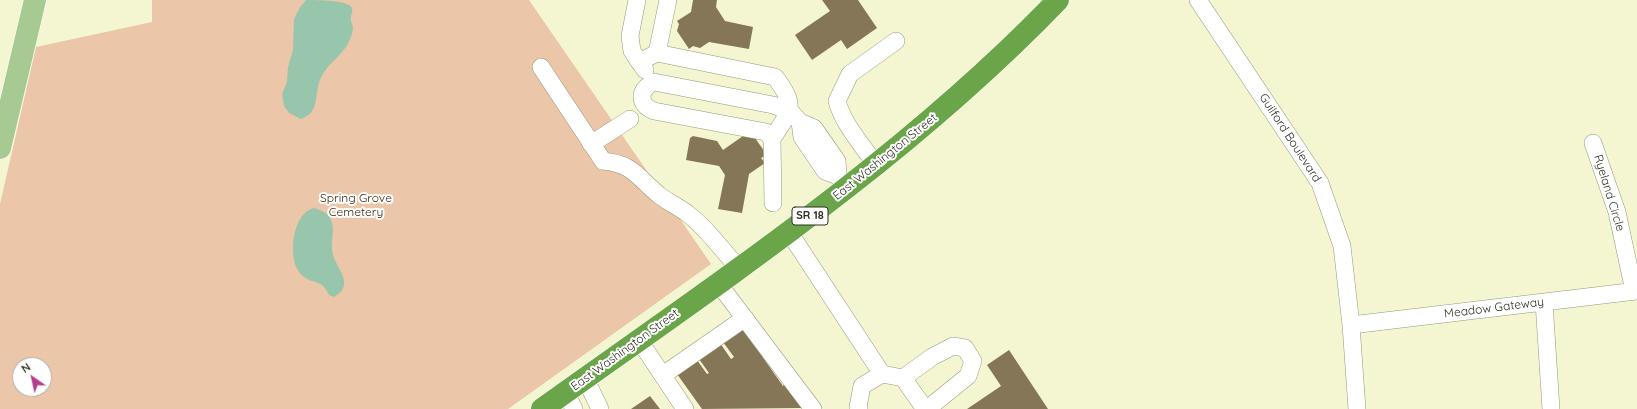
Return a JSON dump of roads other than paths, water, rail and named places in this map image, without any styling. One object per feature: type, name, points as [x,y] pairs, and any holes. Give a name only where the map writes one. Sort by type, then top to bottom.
[{"type":"highway","name":"East Washington Street","points":[[542,409],[570,400],[585,378],[789,232],[843,182],[876,165],[977,80],[1058,0]]},
{"type":"main road","points":[[1,141],[35,0]]},
{"type":"street","points":[[636,0],[630,36],[632,51],[654,82]]},
{"type":"street","points":[[657,53],[668,0]]},
{"type":"street","name":"Guilford Boulevard","points":[[1198,0],[1320,183],[1342,246],[1351,325],[1357,409]]},
{"type":"street","points":[[876,165],[852,130],[839,108],[837,101],[850,74],[896,41]]},
{"type":"street","points":[[639,62],[657,53],[775,77],[785,90],[795,116]]},
{"type":"street","points":[[541,67],[603,161],[629,167],[659,194],[687,214],[708,232],[738,268]]},
{"type":"street","points":[[773,203],[772,139],[766,132],[654,111],[646,107],[642,100],[642,94],[647,86],[654,82],[773,105],[814,128],[837,161],[843,182]]},
{"type":"street","points":[[772,139],[795,116]]},
{"type":"street","points":[[591,144],[630,119]]},
{"type":"street","name":"Ryeland Circle","points":[[1593,143],[1617,212],[1635,291]]},
{"type":"street","points":[[789,232],[882,374]]},
{"type":"street","points":[[718,283],[813,409]]},
{"type":"street","name":"Meadow Gateway","points":[[1351,325],[1635,291]]},
{"type":"street","points":[[1544,302],[1551,409]]},
{"type":"street","points":[[663,375],[745,318]]},
{"type":"street","points":[[639,340],[684,409]]},
{"type":"street","points":[[859,409],[858,407],[862,386],[882,374],[903,378],[926,409],[968,376],[972,361],[965,348],[953,346],[932,357],[903,378]]},
{"type":"street","points":[[585,378],[600,409]]},
{"type":"park label","name":"Spring Grove Cemetery","points":[[356,205]]}]
